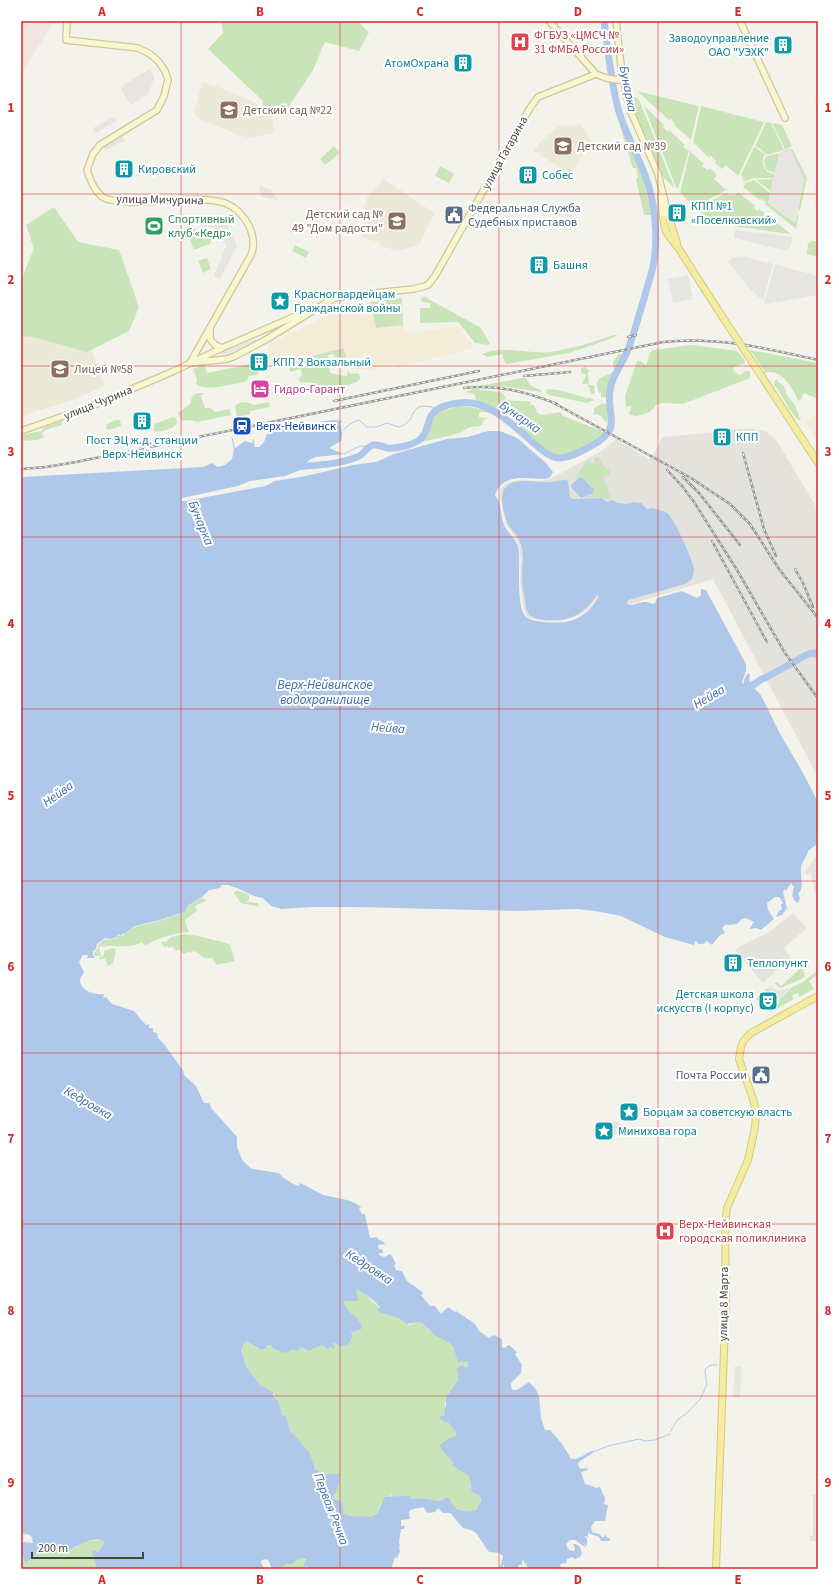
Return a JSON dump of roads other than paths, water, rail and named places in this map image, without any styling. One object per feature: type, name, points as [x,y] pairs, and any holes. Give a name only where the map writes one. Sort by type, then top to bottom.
[{"type":"main road","points":[[667,218],[679,248]]},
{"type":"main road","points":[[667,218],[666,232],[679,248],[818,463]]},
{"type":"main road","name":"улица 8 Марта","points":[[716,1569],[726,1297],[724,1226],[727,1208],[748,1160],[755,1122],[753,1097],[740,1063],[741,1047],[744,1040],[754,1031],[818,996]]},
{"type":"street","name":"улица Мичурина","points":[[67,21],[66,40],[138,48],[150,54],[159,62],[165,71],[168,80],[164,96],[157,110],[100,145],[93,154],[87,170],[96,191],[105,198],[120,201],[138,202],[189,200],[220,202],[236,209],[248,224],[253,242],[252,251],[211,324]]},
{"type":"street","points":[[549,21],[596,74],[609,79],[621,80]]},
{"type":"street","points":[[616,21],[621,80],[632,115],[658,174],[667,218]]},
{"type":"street","points":[[740,21],[785,118]]},
{"type":"street","name":"улица Гагарина","points":[[290,322],[331,300],[343,296],[414,289],[428,285],[443,262],[530,108],[538,97],[596,74]]},
{"type":"street","points":[[190,363],[227,359],[242,353],[290,322]]},
{"type":"street","name":"улица Чурина","points":[[21,430],[92,406],[174,371],[222,348],[290,322]]},
{"type":"street","points":[[190,363],[211,324]]},
{"type":"street","points":[[211,324],[210,339],[215,345],[222,348]]},
{"type":"street","points":[[201,343],[207,355],[216,360]]},
{"type":"water","name":"Верх-Нейвинское водохранилище","points":[[334,420],[342,421],[340,424],[342,432],[341,441],[329,448],[344,454],[316,457],[309,460],[300,470],[285,476],[250,481],[238,486],[182,498],[181,501],[265,486],[275,481],[306,476],[353,465],[376,462],[394,454],[447,439],[468,437],[488,431],[500,431],[517,438],[546,463],[553,472],[550,477],[546,479],[516,478],[510,480],[499,488],[495,495],[499,502],[505,527],[515,540],[519,550],[519,585],[523,612],[529,619],[551,622],[565,622],[576,619],[590,609],[599,595],[597,595],[584,610],[574,616],[562,620],[541,620],[534,618],[529,614],[526,607],[523,588],[522,546],[518,537],[508,524],[502,505],[502,495],[506,487],[515,482],[521,481],[548,482],[566,480],[568,481],[570,497],[573,499],[602,498],[607,502],[612,500],[618,503],[626,504],[634,502],[641,503],[647,509],[653,508],[667,513],[679,531],[691,558],[694,570],[692,579],[685,584],[628,600],[627,604],[631,605],[649,602],[653,604],[657,598],[682,591],[697,598],[701,595],[701,589],[706,590],[746,664],[746,671],[742,682],[744,684],[744,680],[748,673],[750,675],[749,682],[756,680],[758,685],[754,688],[760,694],[779,732],[818,802],[817,844],[808,851],[801,867],[802,885],[798,894],[800,898],[798,903],[792,896],[794,887],[791,883],[786,891],[785,889],[783,892],[787,908],[782,915],[776,917],[782,909],[781,905],[783,903],[779,897],[775,897],[767,903],[768,910],[774,919],[761,930],[756,928],[749,929],[754,922],[746,918],[742,919],[737,924],[726,924],[722,928],[725,933],[720,935],[712,945],[707,941],[703,944],[698,944],[698,942],[695,941],[694,945],[665,937],[621,916],[595,911],[576,909],[518,911],[355,907],[281,909],[271,906],[263,898],[254,896],[228,885],[222,885],[220,888],[209,890],[202,897],[189,905],[184,912],[135,926],[124,934],[122,933],[122,936],[118,934],[117,938],[105,938],[97,944],[96,949],[93,951],[95,958],[87,958],[88,955],[83,955],[79,962],[84,972],[80,979],[82,987],[92,993],[104,994],[103,998],[106,997],[112,1004],[134,1011],[146,1025],[149,1024],[149,1028],[153,1028],[153,1032],[157,1033],[158,1038],[183,1070],[184,1075],[196,1086],[204,1103],[209,1103],[212,1109],[237,1137],[237,1147],[244,1162],[252,1169],[279,1173],[291,1183],[299,1186],[300,1183],[324,1195],[348,1200],[361,1207],[359,1209],[362,1214],[365,1214],[370,1238],[377,1237],[385,1244],[378,1245],[379,1249],[383,1250],[383,1253],[379,1253],[379,1255],[384,1257],[390,1254],[392,1256],[396,1264],[394,1265],[396,1270],[402,1271],[407,1281],[423,1293],[421,1295],[430,1306],[435,1306],[441,1314],[448,1307],[455,1312],[456,1311],[475,1324],[479,1331],[489,1338],[494,1335],[502,1339],[502,1347],[504,1348],[509,1345],[517,1352],[515,1354],[522,1365],[521,1373],[511,1383],[511,1387],[513,1390],[517,1390],[529,1382],[535,1388],[539,1396],[541,1418],[545,1430],[550,1430],[553,1433],[571,1459],[578,1458],[597,1450],[578,1464],[580,1469],[587,1468],[588,1470],[581,1472],[585,1484],[595,1488],[600,1487],[603,1494],[601,1494],[604,1495],[605,1499],[604,1504],[608,1505],[605,1521],[595,1521],[591,1527],[592,1532],[599,1534],[603,1538],[606,1534],[606,1537],[611,1539],[609,1541],[601,1541],[599,1537],[588,1533],[588,1537],[585,1536],[587,1539],[587,1545],[586,1546],[583,1543],[586,1548],[575,1540],[570,1540],[566,1544],[568,1549],[568,1547],[569,1550],[574,1551],[575,1548],[573,1544],[576,1544],[580,1547],[582,1553],[580,1557],[575,1559],[572,1557],[567,1559],[566,1564],[563,1563],[560,1565],[562,1569],[530,1569],[522,1559],[522,1565],[519,1565],[517,1569],[508,1569],[507,1567],[507,1569],[504,1568],[504,1564],[502,1568],[499,1568],[503,1556],[499,1553],[489,1552],[476,1533],[463,1528],[450,1513],[443,1513],[438,1508],[435,1512],[428,1513],[424,1507],[409,1511],[410,1519],[401,1520],[401,1526],[405,1526],[404,1529],[401,1529],[399,1542],[400,1552],[397,1558],[395,1557],[391,1569],[309,1569],[307,1566],[303,1566],[306,1560],[305,1558],[298,1559],[292,1564],[287,1564],[279,1569],[272,1569],[268,1560],[266,1559],[262,1560],[261,1562],[264,1569],[95,1569],[96,1565],[92,1550],[98,1552],[104,1544],[104,1541],[88,1541],[63,1553],[57,1547],[53,1547],[51,1545],[25,1563],[21,1550],[21,1545],[24,1542],[33,1543],[30,1535],[21,1533],[21,477],[203,467],[212,463],[218,467],[225,465],[232,459],[234,449],[245,441],[252,443],[253,438],[255,447],[259,447],[264,442],[267,434],[281,428]],"holes":[[[356,1290],[378,1304],[380,1307],[376,1310],[398,1318],[406,1324],[421,1322],[436,1336],[449,1343],[454,1348],[458,1363],[462,1361],[468,1362],[467,1368],[462,1365],[457,1368],[458,1380],[446,1397],[446,1405],[444,1410],[445,1416],[441,1416],[439,1418],[446,1423],[448,1422],[456,1432],[456,1436],[449,1438],[440,1445],[441,1449],[454,1463],[451,1465],[469,1476],[472,1492],[480,1496],[481,1501],[476,1510],[464,1511],[457,1509],[454,1507],[450,1499],[446,1498],[439,1501],[421,1498],[411,1499],[410,1496],[398,1496],[385,1497],[377,1514],[371,1517],[346,1515],[343,1513],[341,1501],[332,1499],[339,1485],[340,1474],[324,1474],[315,1469],[310,1453],[290,1430],[287,1418],[282,1414],[279,1403],[273,1395],[273,1392],[265,1387],[262,1387],[247,1368],[241,1350],[246,1341],[260,1349],[266,1349],[267,1346],[271,1345],[273,1349],[285,1353],[293,1349],[297,1351],[301,1347],[309,1351],[322,1345],[328,1349],[331,1347],[333,1349],[335,1347],[333,1345],[334,1342],[340,1347],[348,1344],[353,1337],[351,1332],[361,1329],[362,1326],[344,1303],[345,1301],[358,1301]]]},
{"type":"water","points":[[580,477],[594,489],[592,494],[581,498],[570,486]]},
{"type":"waterway","name":"Бунарка","points":[[294,467],[350,460],[361,455],[373,445],[392,448],[412,444],[422,438],[431,416],[436,410],[448,405],[459,403],[475,404],[491,409],[518,429],[542,450],[552,456],[561,458],[577,454],[602,439],[608,432],[612,419],[609,395],[611,385],[629,346],[644,299],[654,261],[656,230],[654,208],[649,187],[622,120],[616,101],[604,21]]},
{"type":"waterway","points":[[343,430],[350,424],[359,420],[367,427],[376,427],[387,423],[399,427],[406,424],[410,420],[414,411],[421,406],[428,406],[438,409]]},
{"type":"waterway","points":[[232,438],[235,451]]},
{"type":"waterway","points":[[344,454],[360,446],[370,446]]},
{"type":"waterway","name":"Нейва","points":[[765,678],[808,654],[814,653],[818,655]]},
{"type":"waterway","name":"Нейва","points":[[749,688],[762,679]]},
{"type":"waterway","name":"Кедровка","points":[[670,1432],[678,1419],[686,1414],[701,1398],[707,1384],[705,1372],[706,1368],[711,1365],[717,1365]]},
{"type":"waterway","name":"Кедровка","points":[[596,1451],[608,1446],[639,1439],[645,1441],[655,1440],[670,1434]]},
{"type":"railway","points":[[628,337],[636,335]]},
{"type":"railway","points":[[21,469],[76,462],[663,342],[702,341],[741,344],[818,360]]},
{"type":"railway","points":[[334,401],[479,371]]},
{"type":"railway","points":[[524,376],[570,372]]},
{"type":"railway","points":[[464,388],[488,387],[512,390],[557,404]]},
{"type":"railway","points":[[552,402],[691,478],[730,504],[750,524],[779,569],[818,618]]},
{"type":"railway","points":[[743,453],[764,529],[776,556]]},
{"type":"railway","points":[[667,470],[694,502],[737,570],[785,653],[817,697]]},
{"type":"railway","points":[[683,477],[699,493],[740,545]]},
{"type":"railway","points":[[712,541],[767,642]]},
{"type":"railway","points":[[795,569],[803,583],[813,607]]},
{"type":"place","name":"ФГБУЗ «ЦМСЧ № 31 ФМБА России»","points":[[520,42]]},
{"type":"place","name":"Заводоуправление ОАО \"УЭХК\"","points":[[783,45]]},
{"type":"place","name":"АтомОхрана","points":[[463,63]]},
{"type":"place","name":"Детский сад №22","points":[[229,110]]},
{"type":"place","name":"Детский сад №39","points":[[563,146]]},
{"type":"place","name":"Кировский","points":[[124,169]]},
{"type":"place","name":"Собес","points":[[528,175]]},
{"type":"place","name":"КПП №1 «Поселковский»","points":[[677,213]]},
{"type":"place","name":"Федеральная Служба Судебных приставов","points":[[454,215]]},
{"type":"place","name":"Детский сад № 49 \"Дом радости\"","points":[[397,221]]},
{"type":"place","name":"Спортивный клуб «Кедр»","points":[[154,226]]},
{"type":"place","name":"Башня","points":[[539,265]]},
{"type":"place","name":"Красногвардейцам Гражданской войны","points":[[280,301]]},
{"type":"place","name":"КПП 2 Вокзальный","points":[[259,362]]},
{"type":"place","name":"Лицей №58","points":[[60,369]]},
{"type":"place","name":"Гидро-Гарант","points":[[260,389]]},
{"type":"place","name":"Пост ЭЦ ж.д. станции Верх-Нейвинск","points":[[142,421]]},
{"type":"place","name":"Верх-Нейвинск","points":[[242,426]]},
{"type":"place","name":"КПП","points":[[722,437]]},
{"type":"place","name":"Теплопункт","points":[[733,963]]},
{"type":"place","name":"Детская школа искусств (I корпус)","points":[[768,1001]]},
{"type":"place","name":"Почта России","points":[[761,1075]]},
{"type":"place","name":"Борцам за советскую власть","points":[[629,1112]]},
{"type":"place","name":"Минихова гора","points":[[604,1131]]},
{"type":"place","name":"Верх-Нейвинская городская поликлиника","points":[[665,1231]]},
{"type":"water label","name":"Первая Речка","points":[[331,1509]]}]
